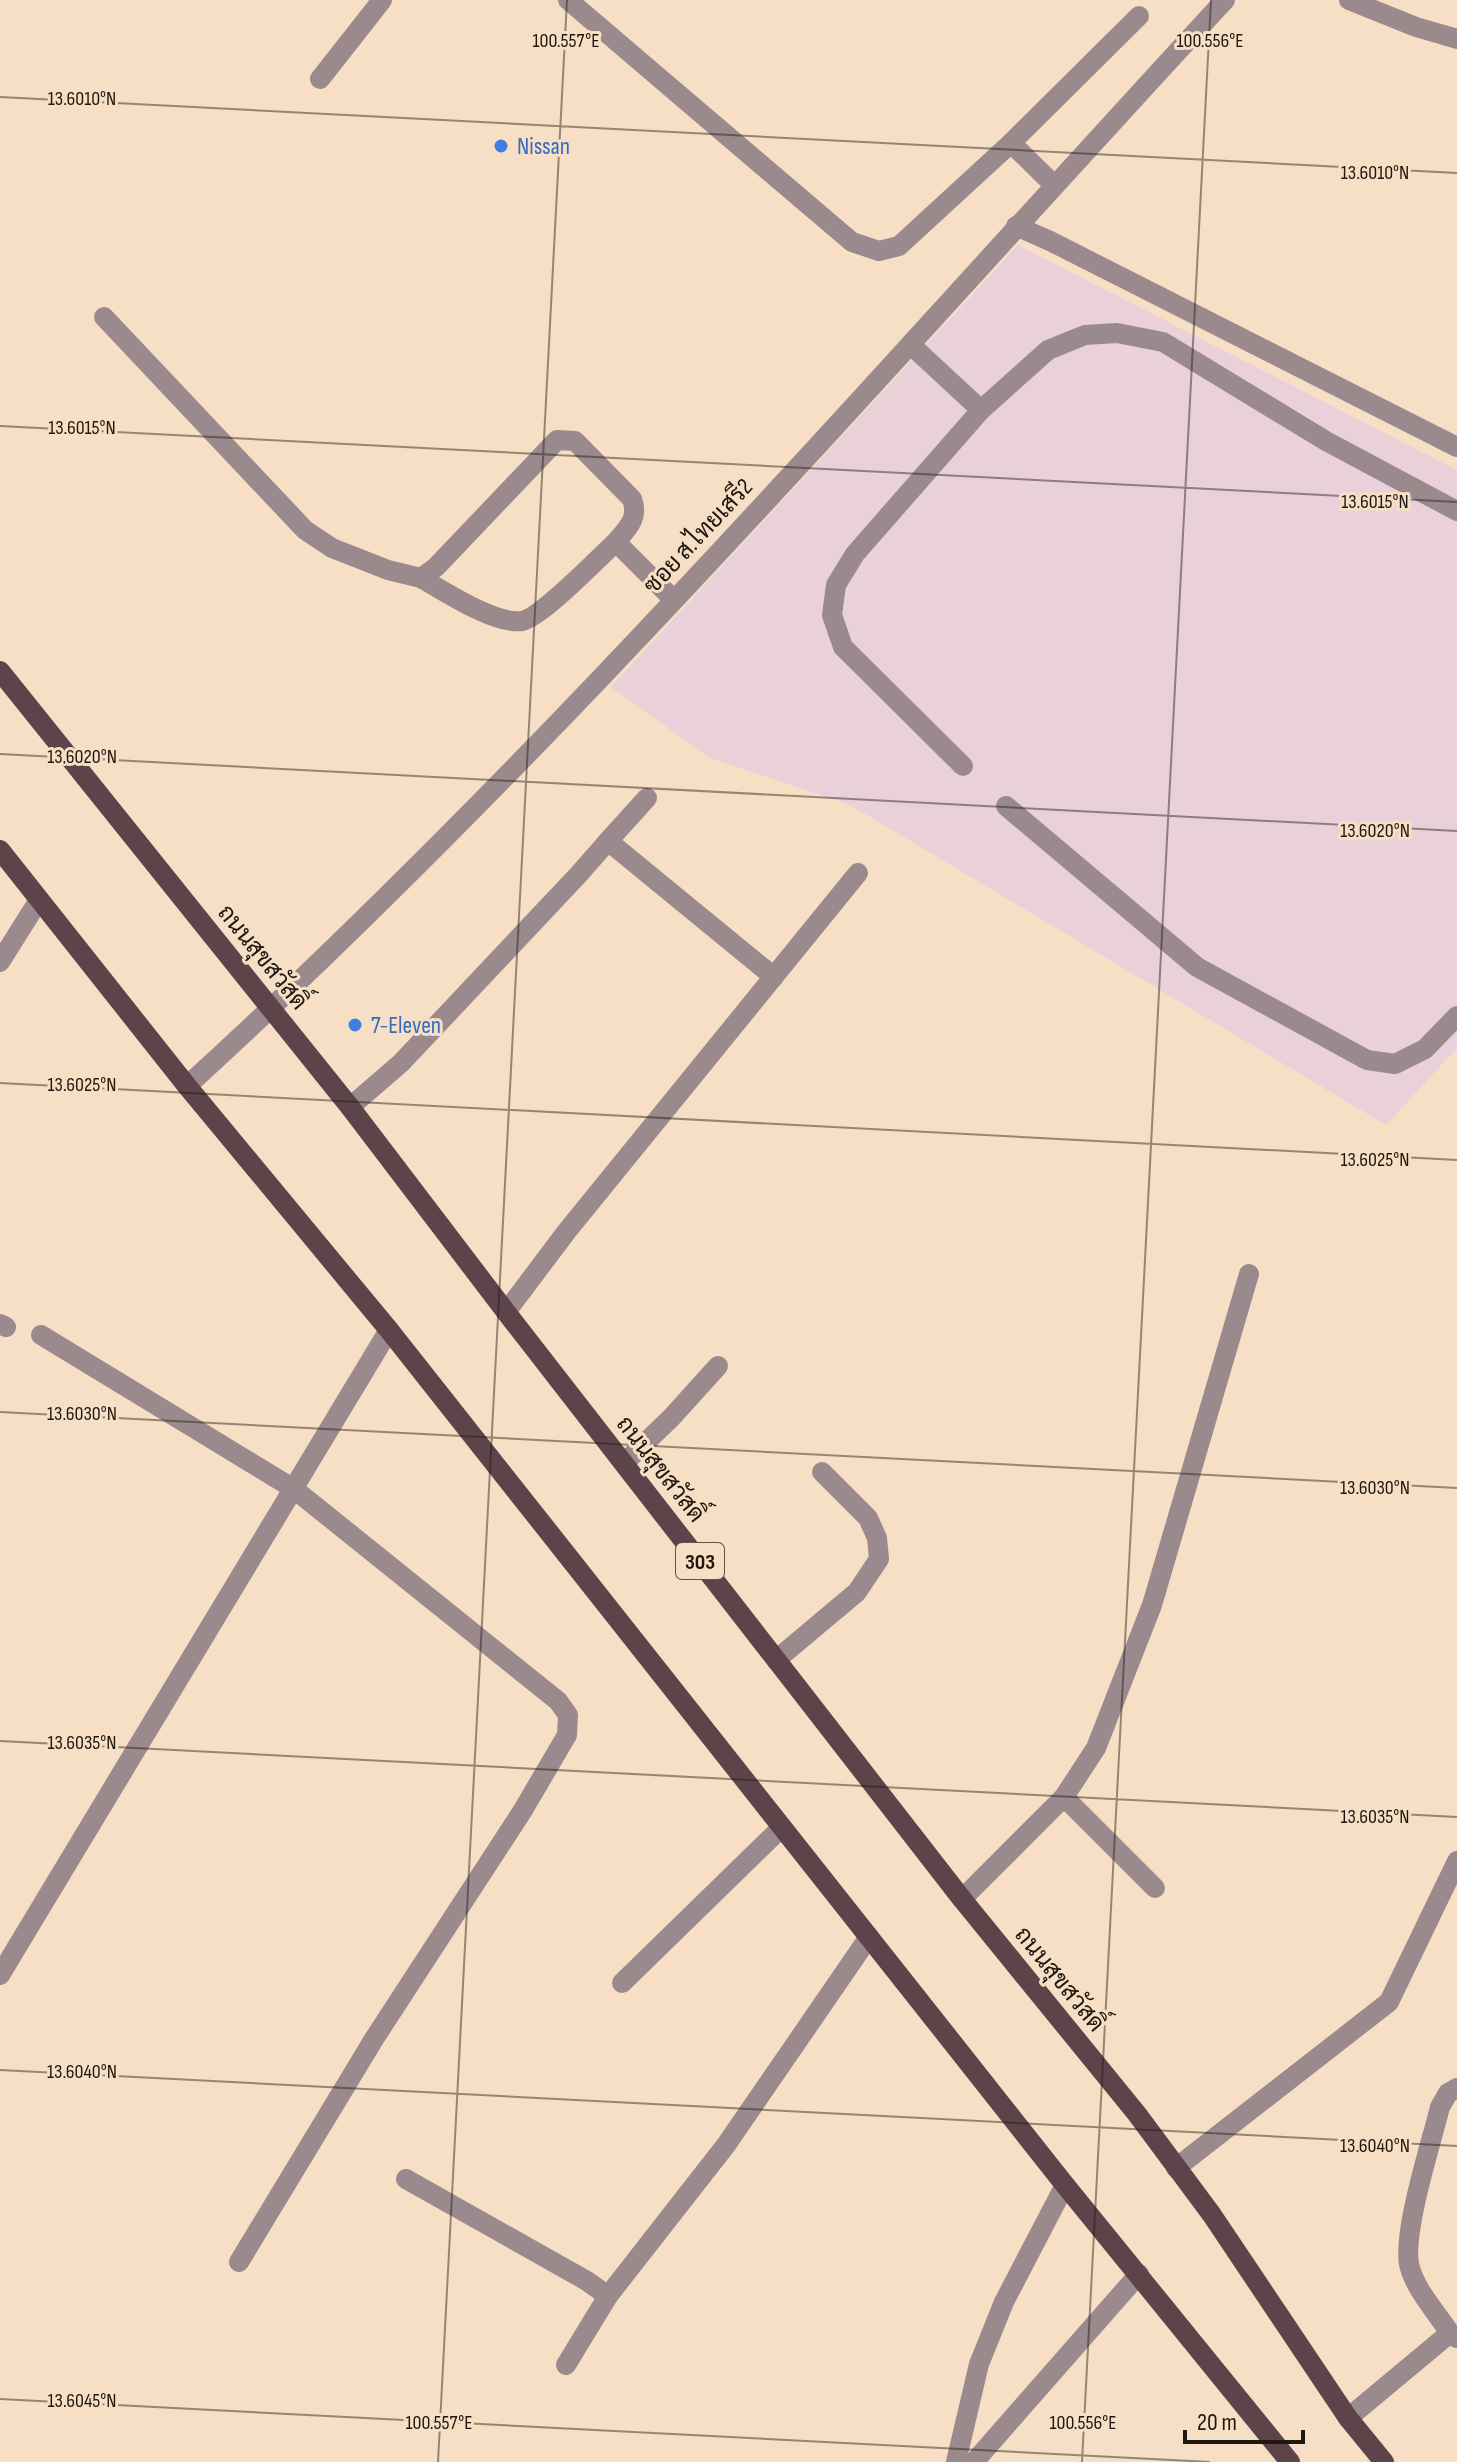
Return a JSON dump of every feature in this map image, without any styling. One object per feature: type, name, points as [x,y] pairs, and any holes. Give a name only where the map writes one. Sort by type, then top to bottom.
[{"type":"main road","name":"ถนนสุขสวัสดิ์","points":[[0,671],[350,1107],[962,1899],[1137,2114],[1212,2215],[1348,2418],[1384,2462]]},
{"type":"main road","points":[[0,850],[187,1086],[389,1330],[1065,2185],[1290,2462]]},
{"type":"street","points":[[320,79],[382,0]]},
{"type":"street","points":[[568,0],[852,242],[879,251],[899,246],[1011,143],[1139,16]]},
{"type":"street","name":"ซอย ส.ไทยเสรี2","points":[[187,1086],[271,1009],[552,732],[1225,0]]},
{"type":"street","points":[[1349,0],[1416,27],[1457,39]]},
{"type":"street","points":[[1011,143],[1054,185]]},
{"type":"street","points":[[1016,226],[1457,447]]},
{"type":"street","points":[[104,317],[305,530],[332,548],[388,570],[421,578],[503,620],[523,621],[539,612],[616,542],[633,521],[636,510],[632,499],[575,441],[557,440],[436,567],[421,578]]},
{"type":"street","points":[[963,766],[843,647],[832,615],[836,585],[855,554],[981,410],[1048,350],[1085,335],[1117,333],[1163,342],[1326,441],[1457,511]]},
{"type":"street","points":[[911,345],[981,410]]},
{"type":"street","points":[[616,542],[674,600]]},
{"type":"street","points":[[350,1107],[401,1063],[647,798]]},
{"type":"street","points":[[1006,806],[1197,967],[1367,1060],[1395,1064],[1425,1049],[1457,1016]]},
{"type":"street","points":[[608,841],[774,977]]},
{"type":"street","points":[[506,1312],[567,1231],[858,873]]},
{"type":"street","points":[[0,962],[39,900]]},
{"type":"street","points":[[962,1899],[1064,1797],[1096,1748],[1152,1605],[1249,1274]]},
{"type":"street","points":[[0,1975],[389,1330]]},
{"type":"street","points":[[41,1335],[294,1489],[558,1701],[568,1715],[567,1735],[523,1810],[374,2039],[239,2262]]},
{"type":"street","points":[[624,1463],[671,1418],[718,1366]]},
{"type":"street","points":[[776,1660],[857,1592],[879,1559],[877,1538],[868,1518],[822,1472]]},
{"type":"street","points":[[1064,1797],[1155,1888]]},
{"type":"street","points":[[622,1983],[782,1827]]},
{"type":"street","points":[[1176,2168],[1389,2002],[1457,1861]]},
{"type":"street","points":[[566,2365],[608,2296],[726,2145],[869,1937]]},
{"type":"street","points":[[1348,2418],[1454,2335],[1419,2288],[1410,2267],[1407,2243],[1440,2107],[1448,2093],[1457,2088]]},
{"type":"street","points":[[406,2179],[587,2281],[608,2296]]},
{"type":"street","points":[[956,2462],[979,2364],[1004,2302],[1065,2185]]},
{"type":"street","points":[[974,2462],[1139,2274]]},
{"type":"shaded area","points":[[1018,245],[1457,470],[1457,1048],[1386,1125],[850,805],[708,757],[611,687]]},
{"type":"place","name":"Nissan","points":[[501,146]]},
{"type":"place","name":"7-Eleven","points":[[355,1025]]}]
